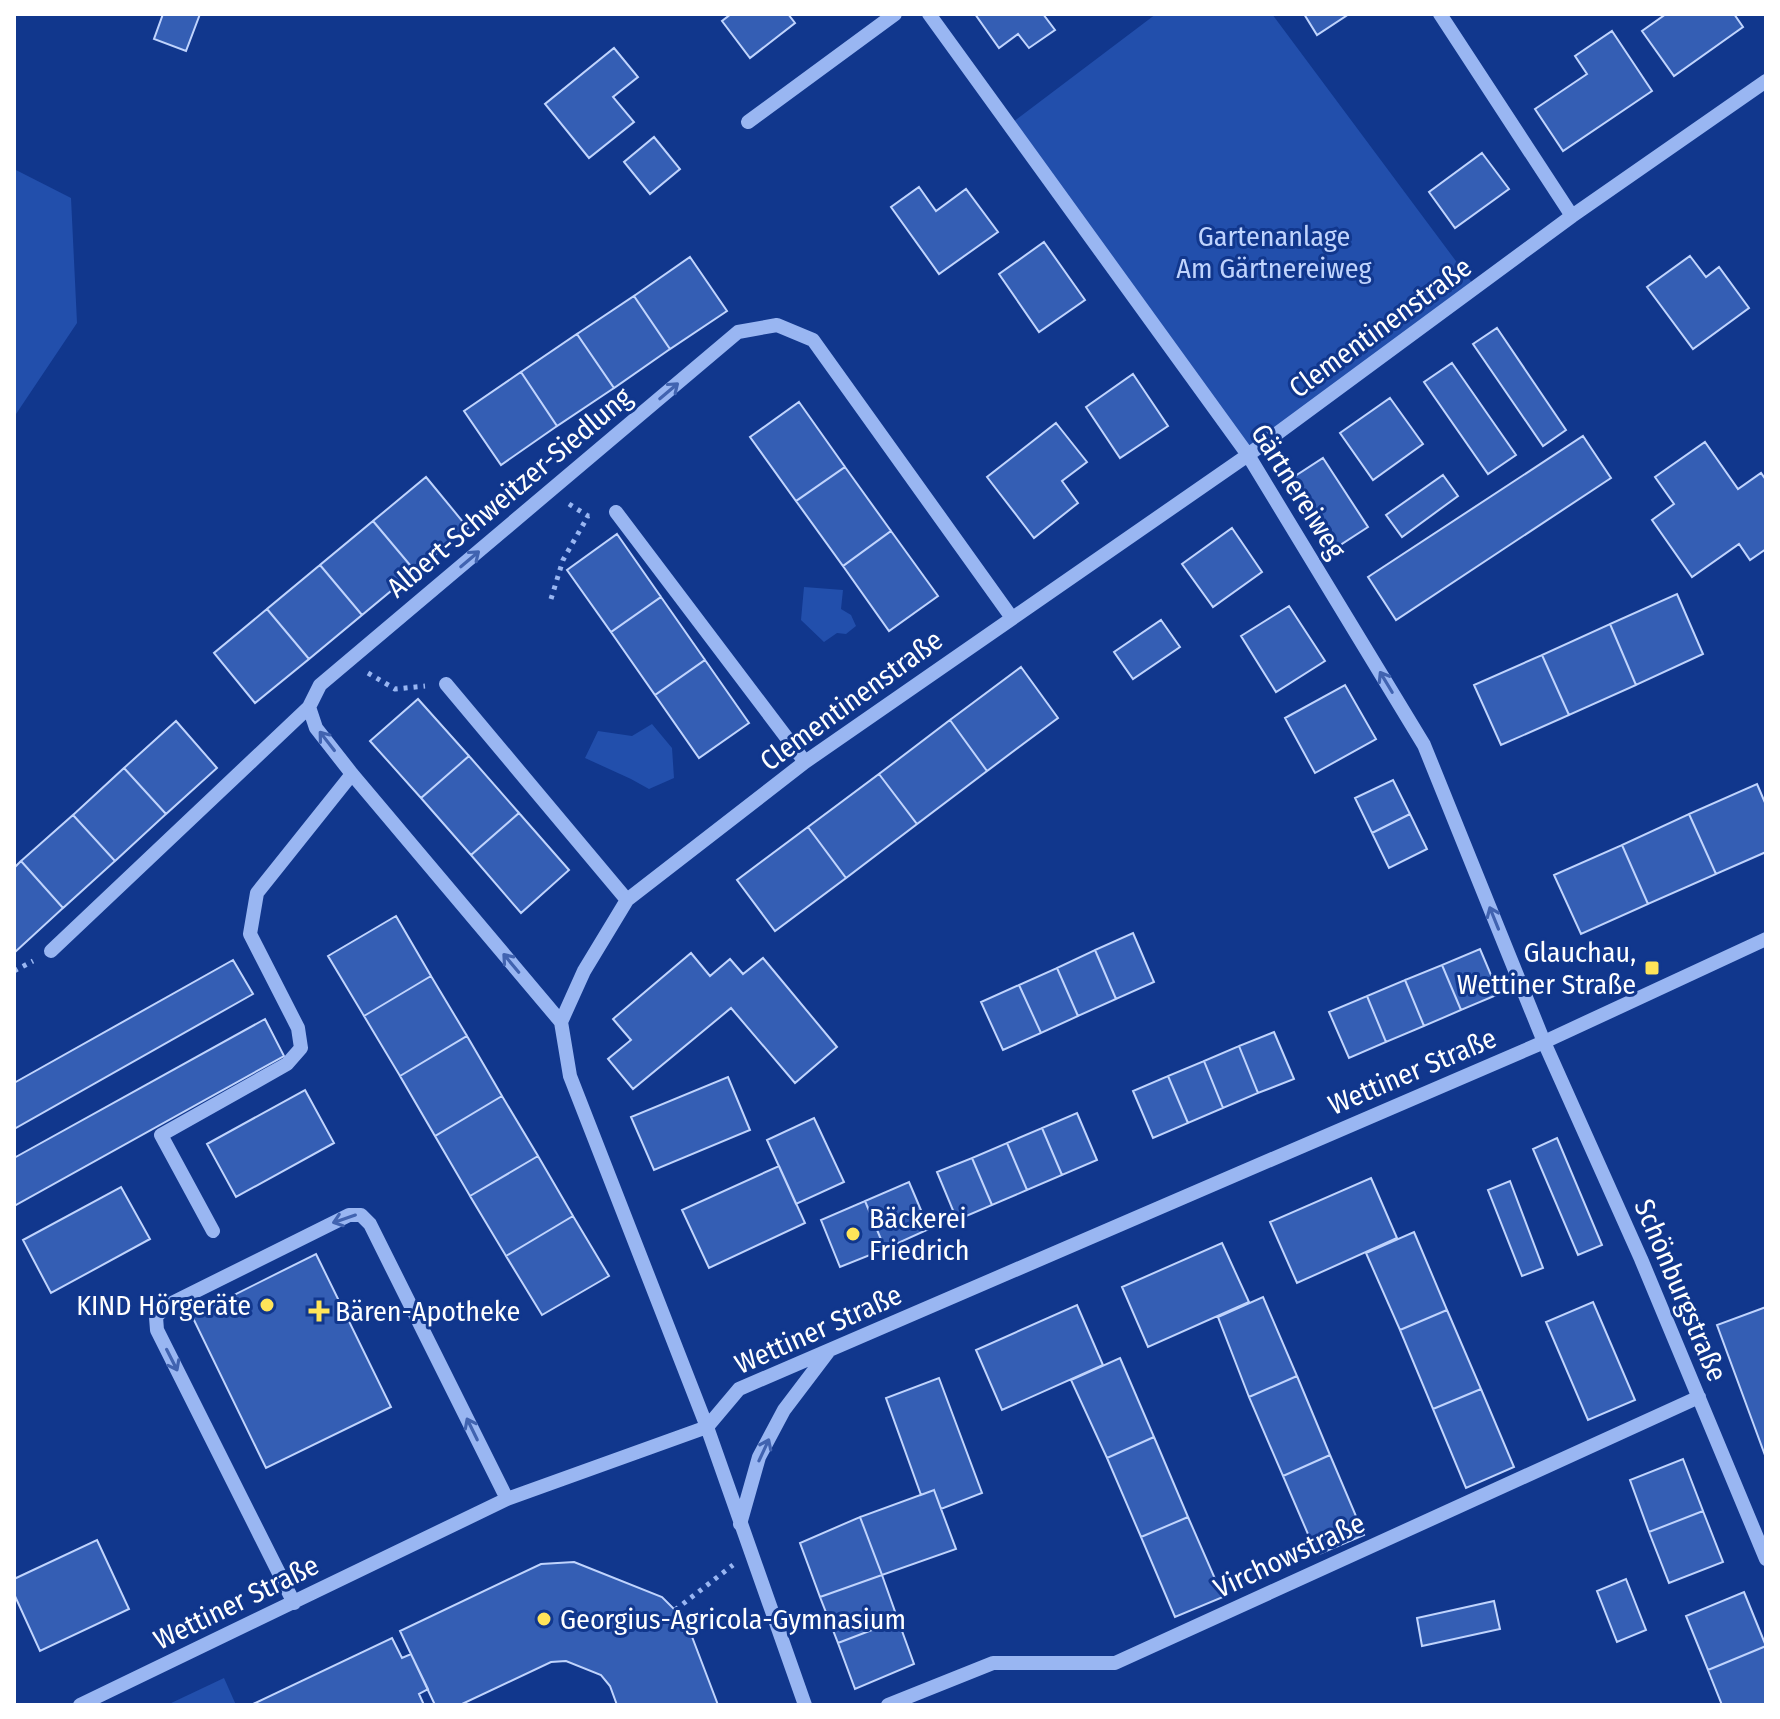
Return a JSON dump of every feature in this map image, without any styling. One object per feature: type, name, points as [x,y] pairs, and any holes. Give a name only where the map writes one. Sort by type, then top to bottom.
[{"type":"street","points":[[748,122],[895,14]]},
{"type":"street","name":"Gärtnereiweg","points":[[929,14],[1248,455],[1424,745],[1544,1042]]},
{"type":"street","points":[[1440,14],[1572,216]]},
{"type":"street","name":"Clementinenstraße","points":[[561,1022],[584,971],[627,900],[805,762],[1248,455],[1572,216],[1766,81]]},
{"type":"street","name":"Albert-Schweitzer-Siedlung","points":[[51,951],[309,707],[320,685],[738,332],[777,325],[813,340],[1012,618]]},
{"type":"street","points":[[616,512],[805,762]]},
{"type":"street","points":[[446,684],[627,900]]},
{"type":"street","points":[[309,707],[316,728],[352,774],[561,1022],[570,1076],[707,1427],[805,1705]]},
{"type":"street","points":[[213,1231],[161,1135],[287,1064],[301,1048],[298,1028],[250,934],[257,893],[352,774]]},
{"type":"street","name":"Wettiner Straße","points":[[80,1705],[507,1499],[707,1427],[739,1389],[1544,1042],[1766,939]]},
{"type":"street","name":"Schönburgstraße","points":[[1544,1042],[1641,1259],[1766,1559]]},
{"type":"street","points":[[294,1603],[157,1330],[156,1317],[166,1306],[349,1215],[361,1215],[370,1224],[507,1499]]},
{"type":"street","points":[[740,1524],[759,1457],[784,1410],[828,1351]]},
{"type":"street","name":"Virchowstraße","points":[[888,1705],[993,1663],[1115,1663],[1699,1397]]},
{"type":"path","points":[[550,491],[588,516],[616,512]]},
{"type":"path","points":[[551,599],[563,560],[588,516]]},
{"type":"path","points":[[348,661],[395,689],[446,684]]},
{"type":"path","points":[[675,1610],[750,1552]]},
{"type":"green space","name":"Gartenanlage Am Gärtnereiweg","points":[[1156,14],[1272,14],[1476,288],[1248,455],[1009,125]]},
{"type":"green space","points":[[14,169],[71,198],[77,323],[14,417]]},
{"type":"green space","points":[[804,587],[843,590],[841,609],[851,615],[856,626],[846,634],[837,633],[824,642],[801,620]]},
{"type":"green space","points":[[652,724],[672,748],[674,778],[649,789],[585,758],[598,731],[632,736]]},
{"type":"green space","points":[[224,1678],[236,1705],[167,1705]]},
{"type":"building","points":[[163,14],[200,14],[186,51],[154,39]]},
{"type":"building","points":[[731,14],[788,14],[795,23],[750,58],[722,21]]},
{"type":"building","points":[[975,14],[1043,14],[1055,30],[1029,48],[1018,34],[999,48]]},
{"type":"building","points":[[1304,14],[1349,14],[1317,35]]},
{"type":"building","points":[[1666,14],[1734,14],[1743,27],[1674,76],[1642,31]]},
{"type":"building","points":[[1612,31],[1652,91],[1563,151],[1535,109],[1587,74],[1575,56]]},
{"type":"building","points":[[614,48],[638,77],[613,97],[634,122],[589,158],[545,104]]},
{"type":"building","points":[[654,137],[680,169],[650,194],[624,162]]},
{"type":"building","points":[[1482,153],[1509,189],[1455,228],[1429,192]]},
{"type":"building","points":[[919,187],[936,211],[966,189],[998,232],[939,274],[891,207]]},
{"type":"building","points":[[1044,242],[1085,300],[1039,332],[999,274]]},
{"type":"building","points":[[1690,256],[1706,277],[1719,267],[1749,308],[1693,349],[1647,287]]},
{"type":"building","points":[[690,257],[727,311],[670,349],[634,296]]},
{"type":"building","points":[[634,296],[670,349],[614,388],[577,334]]},
{"type":"building","points":[[1497,328],[1566,430],[1543,446],[1473,344]]},
{"type":"building","points":[[577,334],[614,388],[557,426],[521,372]]},
{"type":"building","points":[[1452,363],[1516,455],[1488,474],[1424,382]]},
{"type":"building","points":[[521,372],[557,426],[501,465],[464,411]]},
{"type":"building","points":[[1133,374],[1168,426],[1120,458],[1086,407]]},
{"type":"building","points":[[1390,398],[1423,444],[1373,480],[1340,433]]},
{"type":"building","points":[[799,402],[845,467],[796,501],[750,437]]},
{"type":"building","points":[[1056,423],[1087,462],[1062,481],[1078,503],[1034,538],[987,477]]},
{"type":"building","points":[[1583,436],[1611,478],[1396,620],[1368,577]]},
{"type":"building","points":[[1705,442],[1738,489],[1761,473],[1766,480],[1766,549],[1750,560],[1739,544],[1692,577],[1652,520],[1674,504],[1655,477]]},
{"type":"building","points":[[1323,458],[1368,527],[1334,549],[1289,480]]},
{"type":"building","points":[[845,467],[891,531],[843,566],[796,501]]},
{"type":"building","points":[[1443,475],[1458,496],[1402,537],[1386,515]]},
{"type":"building","points":[[426,477],[468,528],[415,571],[373,521]]},
{"type":"building","points":[[373,521],[415,571],[362,615],[320,565]]},
{"type":"building","points":[[1232,528],[1262,572],[1213,607],[1182,564]]},
{"type":"building","points":[[891,531],[938,596],[889,631],[843,566]]},
{"type":"building","points":[[617,534],[661,597],[611,632],[567,570]]},
{"type":"building","points":[[320,565],[362,615],[309,659],[267,609]]},
{"type":"building","points":[[1677,594],[1703,654],[1636,685],[1610,624]]},
{"type":"building","points":[[661,597],[705,660],[655,695],[611,632]]},
{"type":"building","points":[[1289,606],[1325,661],[1276,692],[1241,636]]},
{"type":"building","points":[[267,609],[309,659],[255,703],[214,653]]},
{"type":"building","points":[[1161,620],[1180,647],[1133,679],[1114,652]]},
{"type":"building","points":[[1610,624],[1636,685],[1569,715],[1542,655]]},
{"type":"building","points":[[1542,655],[1569,715],[1501,745],[1474,685]]},
{"type":"building","points":[[705,660],[749,723],[699,758],[655,695]]},
{"type":"building","points":[[1021,667],[1058,718],[987,771],[950,720]]},
{"type":"building","points":[[1345,685],[1376,739],[1315,773],[1285,718]]},
{"type":"building","points":[[418,699],[469,756],[421,798],[370,741]]},
{"type":"building","points":[[950,720],[987,771],[917,824],[879,774]]},
{"type":"building","points":[[176,721],[217,768],[166,814],[124,768]]},
{"type":"building","points":[[469,756],[519,813],[471,855],[421,798]]},
{"type":"building","points":[[124,768],[166,814],[115,861],[73,815]]},
{"type":"building","points":[[879,774],[917,824],[846,878],[808,827]]},
{"type":"building","points":[[1393,780],[1410,814],[1372,833],[1355,798]]},
{"type":"building","points":[[1757,784],[1766,805],[1766,852],[1716,874],[1689,814]]},
{"type":"building","points":[[519,813],[569,870],[521,913],[471,855]]},
{"type":"building","points":[[1410,814],[1427,849],[1389,868],[1372,833]]},
{"type":"building","points":[[1689,814],[1716,874],[1648,904],[1622,845]]},
{"type":"building","points":[[73,815],[115,861],[63,908],[21,861]]},
{"type":"building","points":[[808,827],[846,878],[775,931],[737,880]]},
{"type":"building","points":[[1622,845],[1648,904],[1581,934],[1554,875]]},
{"type":"building","points":[[21,861],[63,908],[14,953],[14,868]]},
{"type":"building","points":[[396,916],[431,976],[364,1016],[328,956]]},
{"type":"building","points":[[1133,933],[1154,982],[1116,999],[1095,950]]},
{"type":"building","points":[[1480,949],[1499,994],[1461,1010],[1442,965]]},
{"type":"building","points":[[1095,950],[1116,999],[1078,1016],[1057,968]]},
{"type":"building","points":[[691,953],[710,976],[730,959],[743,974],[763,958],[837,1047],[795,1083],[731,1008],[633,1089],[608,1059],[631,1040],[613,1019]]},
{"type":"building","points":[[233,960],[253,994],[14,1129],[14,1083]]},
{"type":"building","points":[[1442,965],[1461,1010],[1424,1026],[1405,980]]},
{"type":"building","points":[[1057,968],[1078,1016],[1041,1033],[1019,985]]},
{"type":"building","points":[[431,976],[467,1036],[400,1076],[364,1016]]},
{"type":"building","points":[[1405,980],[1424,1026],[1386,1042],[1367,996]]},
{"type":"building","points":[[1019,985],[1041,1033],[1003,1050],[981,1002]]},
{"type":"building","points":[[1367,996],[1386,1042],[1349,1058],[1329,1012]]},
{"type":"building","points":[[265,1019],[284,1056],[14,1206],[14,1158]]},
{"type":"building","points":[[1274,1032],[1294,1079],[1258,1093],[1239,1046]]},
{"type":"building","points":[[467,1036],[502,1096],[435,1136],[400,1076]]},
{"type":"building","points":[[1239,1046],[1258,1093],[1223,1108],[1204,1061]]},
{"type":"building","points":[[1204,1061],[1223,1108],[1188,1123],[1168,1076]]},
{"type":"building","points":[[1168,1076],[1188,1123],[1153,1138],[1133,1091]]},
{"type":"building","points":[[728,1077],[750,1130],[654,1170],[631,1117]]},
{"type":"building","points":[[305,1090],[334,1143],[236,1197],[207,1144]]},
{"type":"building","points":[[502,1096],[538,1156],[470,1196],[435,1136]]},
{"type":"building","points":[[1077,1113],[1097,1160],[1062,1175],[1042,1128]]},
{"type":"building","points":[[814,1118],[844,1182],[796,1204],[767,1140]]},
{"type":"building","points":[[1042,1128],[1062,1175],[1027,1190],[1007,1143]]},
{"type":"building","points":[[1557,1138],[1602,1245],[1578,1255],[1533,1149]]},
{"type":"building","points":[[1007,1143],[1027,1190],[992,1205],[972,1158]]},
{"type":"building","points":[[538,1156],[573,1216],[506,1256],[470,1196]]},
{"type":"building","points":[[972,1158],[992,1205],[957,1220],[937,1172]]},
{"type":"building","points":[[779,1166],[805,1223],[709,1268],[682,1210]]},
{"type":"building","points":[[1371,1178],[1397,1238],[1297,1283],[1270,1222]]},
{"type":"building","points":[[1510,1181],[1543,1268],[1522,1276],[1488,1190]]},
{"type":"building","points":[[909,1182],[929,1229],[885,1249],[865,1201]]},
{"type":"building","points":[[121,1187],[150,1239],[51,1293],[23,1240]]},
{"type":"building","name":"Bäckerei Friedrich","points":[[865,1201],[885,1249],[840,1267],[821,1220]]},
{"type":"building","points":[[573,1216],[609,1276],[542,1315],[506,1256]]},
{"type":"building","points":[[1414,1232],[1447,1310],[1400,1330],[1366,1253]]},
{"type":"building","points":[[1222,1243],[1249,1302],[1148,1347],[1122,1287]]},
{"type":"building","points":[[316,1254],[391,1407],[266,1468],[192,1316]]},
{"type":"building","points":[[1263,1297],[1297,1376],[1249,1397],[1218,1317]]},
{"type":"building","points":[[1593,1302],[1635,1400],[1588,1420],[1546,1322]]},
{"type":"building","points":[[1077,1305],[1103,1365],[1002,1410],[976,1350]]},
{"type":"building","points":[[1766,1307],[1766,1458],[1717,1325]]},
{"type":"building","points":[[1447,1310],[1481,1389],[1433,1409],[1400,1330]]},
{"type":"building","points":[[1120,1358],[1154,1437],[1107,1458],[1071,1380]]},
{"type":"building","points":[[1297,1376],[1330,1455],[1283,1476],[1249,1397]]},
{"type":"building","points":[[939,1378],[982,1493],[941,1509],[934,1490],[921,1495],[886,1398]]},
{"type":"building","points":[[1481,1389],[1514,1467],[1466,1488],[1433,1409]]},
{"type":"building","points":[[1154,1437],[1188,1517],[1141,1537],[1107,1458]]},
{"type":"building","points":[[1330,1455],[1364,1535],[1317,1555],[1283,1476]]},
{"type":"building","points":[[1683,1459],[1703,1511],[1649,1532],[1630,1480]]},
{"type":"building","points":[[934,1490],[956,1549],[882,1575],[860,1517]]},
{"type":"building","points":[[1703,1511],[1723,1562],[1669,1583],[1649,1532]]},
{"type":"building","points":[[860,1517],[882,1575],[820,1597],[800,1543]]},
{"type":"building","points":[[1188,1517],[1223,1597],[1175,1617],[1141,1537]]},
{"type":"building","points":[[97,1540],[129,1609],[40,1651],[14,1594],[14,1579]]},
{"type":"building","points":[[574,1562],[662,1597],[686,1621],[718,1705],[617,1705],[610,1686],[601,1675],[566,1661],[551,1662],[460,1705],[435,1705],[400,1631],[541,1564]]},
{"type":"building","points":[[882,1575],[898,1620],[838,1643],[820,1597]]},
{"type":"building","points":[[1626,1579],[1646,1630],[1617,1642],[1597,1591]]},
{"type":"building","points":[[1744,1592],[1766,1646],[1708,1670],[1686,1616]]},
{"type":"building","points":[[1494,1601],[1500,1629],[1422,1646],[1417,1618]]},
{"type":"building","points":[[898,1620],[914,1664],[855,1689],[838,1643]]},
{"type":"building","points":[[392,1638],[402,1658],[411,1654],[428,1689],[419,1694],[424,1705],[251,1705]]},
{"type":"building","points":[[1766,1646],[1766,1705],[1722,1705],[1708,1670]]},
{"type":"place","name":"Glauchau, Wettiner Straße","points":[[1652,968]]},
{"type":"place","name":"Bäckerei Friedrich","points":[[853,1234]]},
{"type":"place","name":"KIND Hörgeräte","points":[[267,1305]]},
{"type":"place","name":"Bären-Apotheke","points":[[319,1311]]},
{"type":"place","name":"Georgius-Agricola-Gymnasium","points":[[544,1619]]}]
